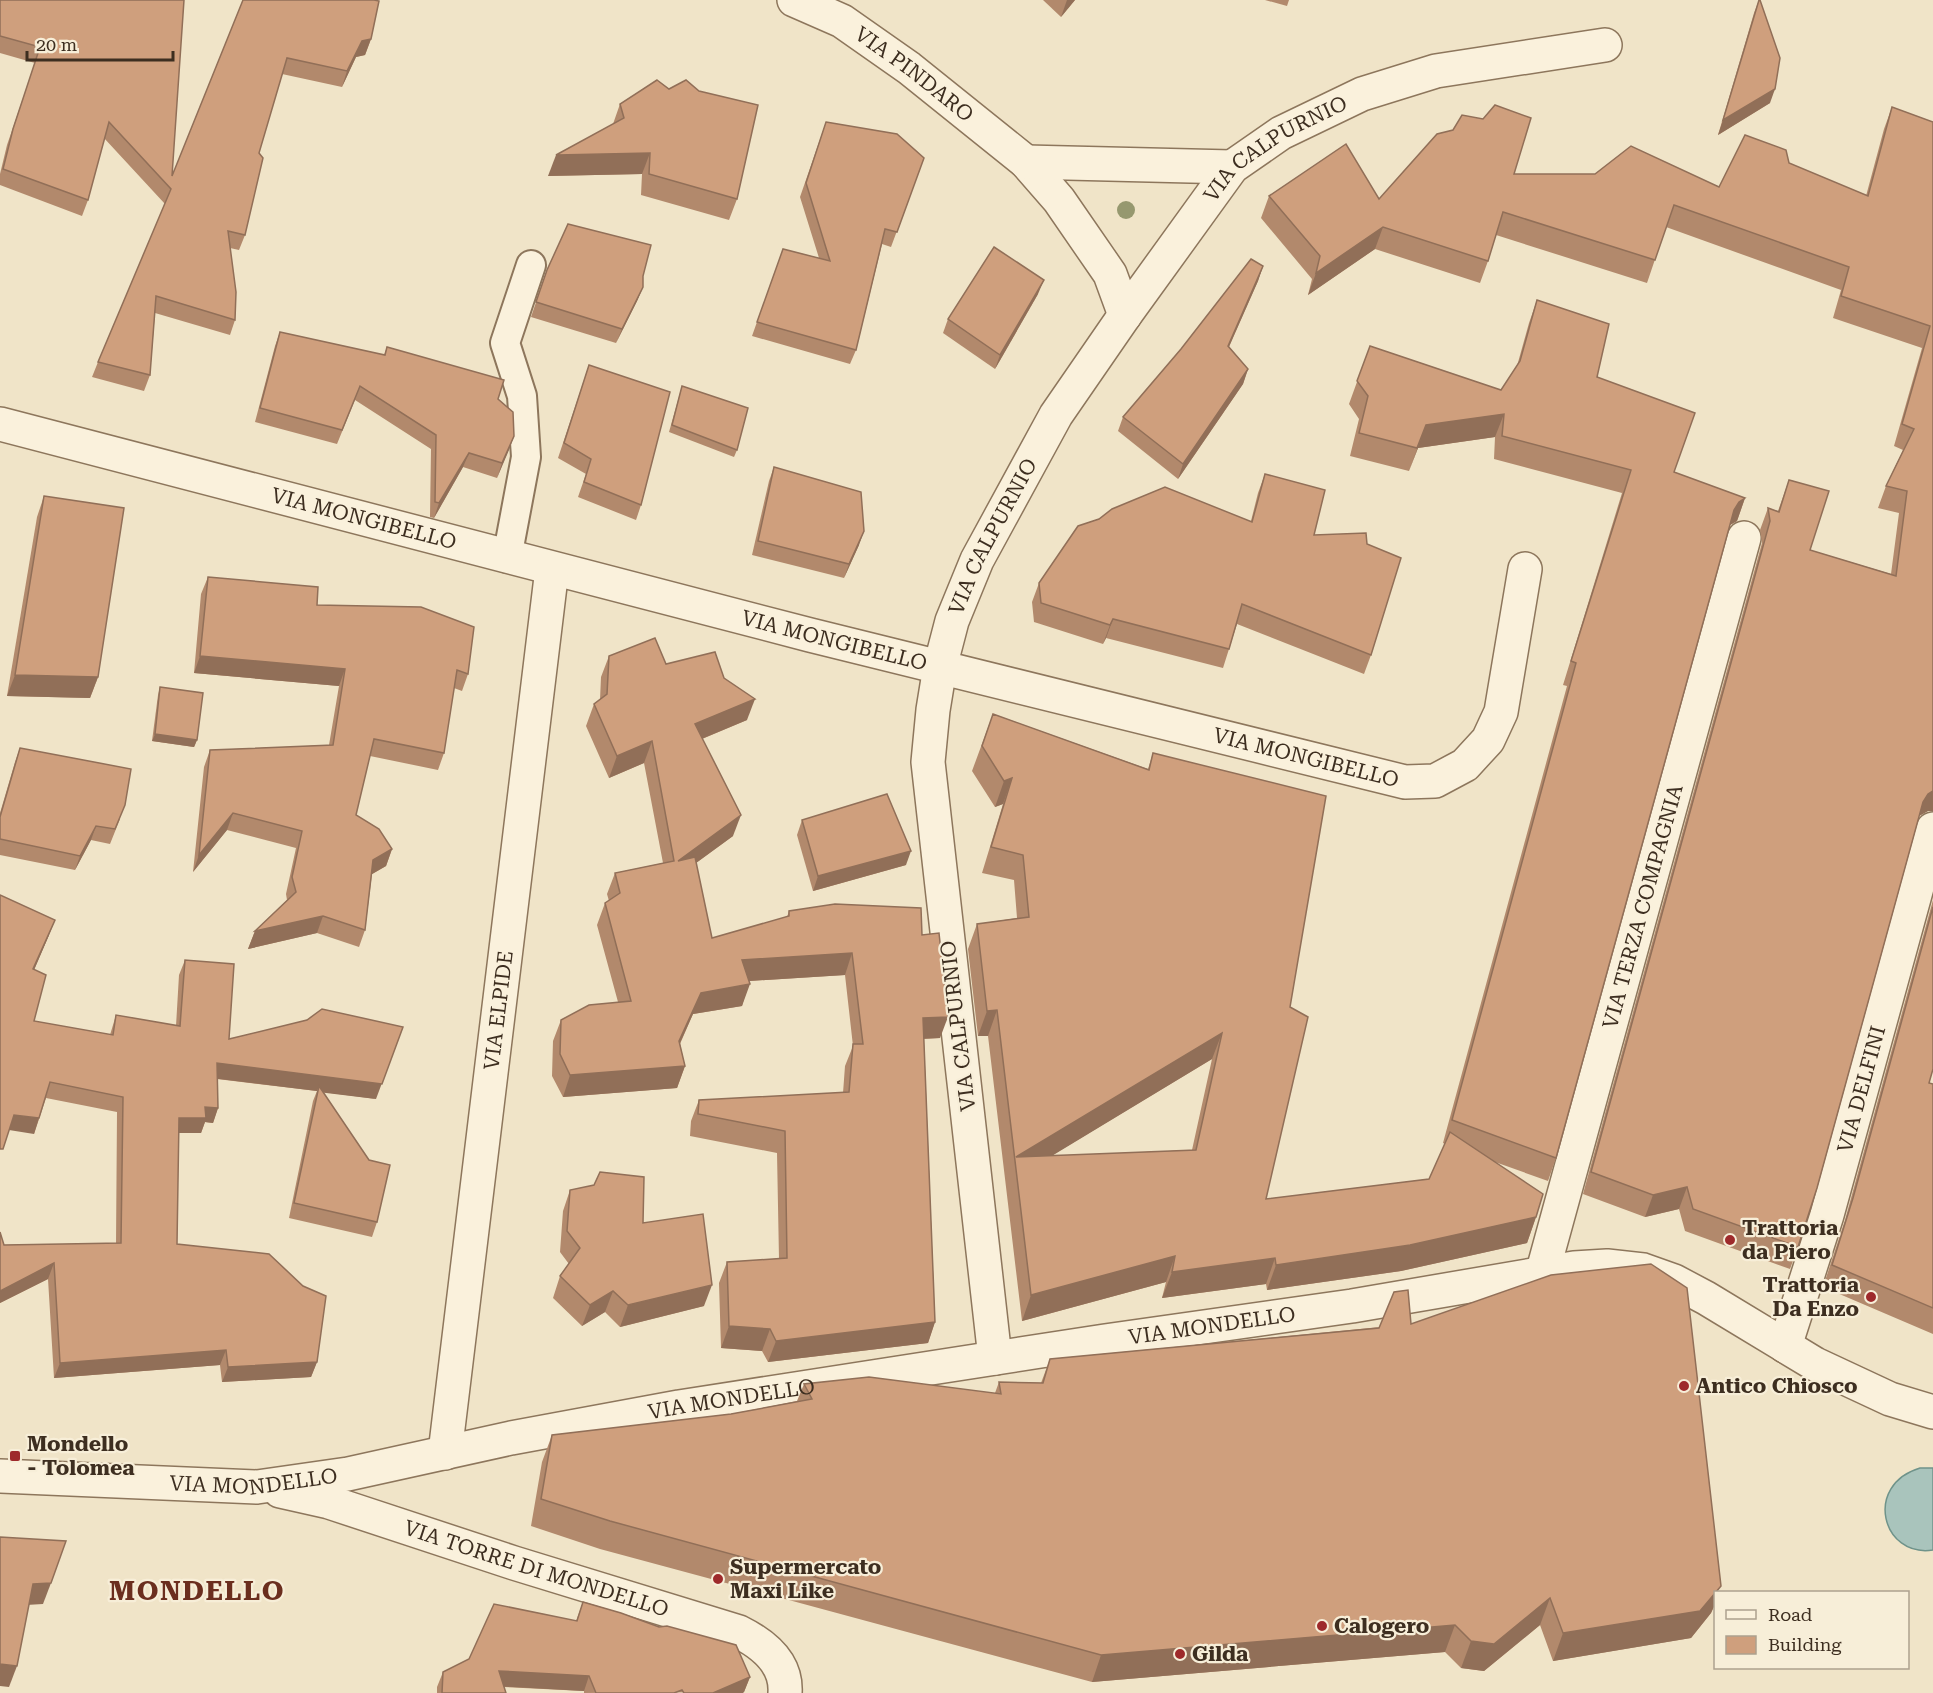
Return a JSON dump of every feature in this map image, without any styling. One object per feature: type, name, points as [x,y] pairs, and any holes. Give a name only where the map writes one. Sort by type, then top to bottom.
[{"type":"street","name":"VIA PINDARO","points":[[794,0],[842,21],[909,68],[1026,162],[1059,200],[1110,274],[1125,315]]},
{"type":"street","name":"VIA CALPURNIO","points":[[996,1358],[928,762],[940,667],[952,621],[973,570],[1013,490],[1056,415],[1232,167],[1281,133],[1362,94],[1436,71],[1605,45]]},
{"type":"street","points":[[1026,162],[1232,167]]},
{"type":"street","name":"VIA MONGIBELLO","points":[[0,424],[507,558],[1405,782],[1435,781],[1465,765],[1488,740],[1501,712],[1525,569]]},
{"type":"street","name":"VIA TERZA COMPAGNIA","points":[[1542,1274],[1744,538]]},
{"type":"street","name":"VIA ELPIDE","points":[[445,1453],[552,569]]},
{"type":"street","name":"VIA DELFINI","points":[[1785,1346],[1827,1215],[1933,829]]},
{"type":"street","name":"VIA MONDELLO","points":[[0,1476],[257,1487],[348,1474],[511,1438],[679,1407],[1352,1305],[1574,1268],[1607,1266],[1643,1270],[1674,1281],[1815,1364],[1890,1399],[1933,1412]]},
{"type":"street","name":"VIA TORRE DI MONDELLO","points":[[257,1487],[329,1502],[514,1563],[739,1632],[770,1653],[781,1668],[784,1693]]},
{"type":"lane","points":[[507,558],[526,457],[522,396],[505,344],[531,265]]},
{"type":"water","points":[[1920,1468],[1933,1468],[1933,1550],[1915,1549],[1901,1543],[1891,1532],[1886,1518],[1886,1504],[1891,1489],[1902,1477]]},
{"type":"building","points":[[0,0],[184,0],[172,176],[243,0],[379,1],[371,39],[362,41],[347,71],[287,58],[259,153],[263,158],[245,235],[228,231],[236,292],[235,320],[156,296],[150,375],[98,362],[171,189],[109,122],[88,200],[3,169],[13,129],[40,47],[0,36]]},
{"type":"building","points":[[1759,0],[1780,58],[1775,89],[1723,120]]},
{"type":"building","points":[[657,80],[669,89],[686,80],[699,91],[758,105],[737,199],[649,174],[650,153],[556,155],[624,118],[620,104]]},
{"type":"building","points":[[1495,105],[1531,118],[1514,174],[1595,174],[1631,146],[1719,187],[1745,135],[1786,150],[1789,163],[1868,196],[1892,107],[1933,122],[1933,791],[1923,802],[1817,1188],[1798,1247],[1693,1209],[1687,1187],[1653,1195],[1591,1172],[1770,521],[1768,508],[1779,512],[1789,480],[1829,491],[1810,550],[1896,576],[1907,491],[1886,486],[1914,429],[1902,424],[1930,326],[1841,296],[1849,267],[1674,205],[1655,260],[1503,212],[1488,261],[1383,227],[1316,273],[1320,256],[1269,196],[1346,144],[1379,199],[1437,134],[1453,130],[1462,115],[1483,119]]},
{"type":"building","points":[[826,122],[897,134],[924,158],[897,232],[885,229],[856,350],[757,322],[783,249],[830,261],[806,183]]},
{"type":"building","points":[[568,224],[651,245],[643,276],[643,287],[622,329],[536,302],[547,270]]},
{"type":"building","points":[[994,247],[1044,280],[1000,355],[948,319]]},
{"type":"building","points":[[1251,259],[1263,266],[1228,346],[1248,369],[1183,464],[1123,417],[1181,349]]},
{"type":"building","points":[[1537,300],[1609,324],[1597,377],[1695,413],[1674,472],[1745,498],[1734,510],[1556,1158],[1452,1120],[1576,663],[1571,661],[1631,470],[1502,436],[1504,414],[1426,425],[1417,448],[1359,433],[1368,396],[1357,381],[1370,346],[1501,390],[1520,361]]},
{"type":"building","points":[[280,332],[385,355],[387,347],[504,380],[498,399],[513,412],[514,436],[502,463],[469,453],[439,503],[435,502],[436,435],[360,386],[342,430],[260,408]]},
{"type":"building","points":[[589,365],[670,392],[641,505],[584,482],[591,459],[564,443]]},
{"type":"building","points":[[682,386],[748,408],[737,450],[672,425]]},
{"type":"building","points":[[774,467],[861,492],[864,531],[849,564],[758,541]]},
{"type":"building","points":[[1265,474],[1325,490],[1314,535],[1366,533],[1367,544],[1401,558],[1371,655],[1242,604],[1229,649],[1113,619],[1110,625],[1041,603],[1039,583],[1078,526],[1099,519],[1112,509],[1165,487],[1252,522]]},
{"type":"building","points":[[44,496],[124,508],[98,677],[15,675]]},
{"type":"building","points":[[208,577],[318,587],[317,605],[421,607],[474,627],[468,674],[457,670],[444,753],[374,739],[356,815],[379,829],[392,849],[373,860],[365,930],[323,916],[255,931],[296,892],[292,877],[302,831],[233,813],[199,855],[210,750],[333,745],[345,669],[200,656]]},
{"type":"building","points":[[655,638],[666,664],[715,652],[724,678],[755,699],[695,724],[741,815],[678,861],[695,857],[712,938],[789,916],[789,911],[835,904],[921,908],[922,935],[939,933],[948,1017],[923,1018],[935,1322],[776,1341],[770,1329],[729,1326],[727,1262],[787,1258],[785,1131],[698,1114],[699,1100],[849,1092],[853,1044],[863,1044],[852,953],[742,960],[750,984],[701,993],[679,1041],[685,1066],[570,1075],[560,1054],[561,1020],[589,1005],[631,1001],[605,903],[620,893],[615,873],[674,861],[652,741],[617,756],[594,704],[607,694],[609,656]]},
{"type":"building","points":[[160,687],[203,693],[197,740],[155,734]]},
{"type":"building","points":[[993,714],[1149,770],[1153,753],[1326,796],[1290,1007],[1308,1017],[1266,1199],[1429,1179],[1450,1132],[1543,1194],[1536,1217],[1410,1245],[1276,1265],[1275,1258],[1172,1272],[1175,1256],[1031,1295],[997,1010],[987,1011],[977,924],[1029,917],[1023,855],[991,847],[1012,778],[1004,781],[982,746]],"holes":[[[1222,1033],[1196,1150],[1016,1157]]]},
{"type":"building","points":[[20,748],[131,769],[125,805],[115,829],[96,826],[80,856],[0,839],[0,817]]},
{"type":"building","points":[[887,794],[911,851],[818,876],[802,820]]},
{"type":"building","points":[[0,895],[55,920],[33,969],[46,975],[34,1021],[113,1035],[116,1015],[180,1026],[185,960],[234,964],[229,1039],[307,1020],[322,1009],[403,1027],[382,1084],[217,1063],[218,1108],[205,1107],[206,1118],[179,1118],[177,1244],[269,1254],[303,1286],[326,1296],[317,1362],[228,1367],[226,1350],[60,1363],[54,1263],[0,1291],[0,1232],[4,1245],[121,1243],[123,1097],[50,1082],[39,1118],[14,1115],[3,1149],[0,1149]]},
{"type":"building","points":[[1933,907],[1933,1069],[1929,1083],[1933,1084],[1933,1308],[1832,1265],[1853,1198]]},
{"type":"building","points":[[319,1086],[369,1160],[390,1165],[377,1222],[294,1203]]},
{"type":"building","points":[[600,1172],[644,1177],[643,1223],[703,1214],[712,1285],[628,1305],[613,1291],[590,1305],[560,1276],[580,1248],[567,1231],[570,1190],[594,1185]]},
{"type":"building","points":[[1651,1264],[1687,1288],[1721,1586],[1714,1591],[1714,1594],[1700,1611],[1563,1633],[1550,1598],[1494,1644],[1471,1641],[1455,1625],[1101,1655],[610,1521],[541,1499],[552,1435],[731,1414],[812,1399],[804,1384],[869,1377],[1001,1394],[999,1382],[1043,1383],[1050,1359],[1379,1328],[1394,1292],[1408,1290],[1411,1324],[1551,1275]]},
{"type":"building","points":[[0,1537],[66,1541],[51,1583],[33,1584],[17,1666],[0,1664]]},
{"type":"building","points":[[583,1602],[659,1627],[667,1626],[736,1645],[750,1677],[713,1693],[684,1693],[682,1690],[674,1693],[596,1693],[589,1676],[499,1671],[506,1693],[442,1693],[443,1672],[469,1659],[494,1604],[577,1621]]},
{"type":"place","name":"Trattoria da Piero","points":[[1730,1240]]},
{"type":"place","name":"Trattoria Da Enzo","points":[[1871,1297]]},
{"type":"place","name":"Antico Chiosco","points":[[1684,1386]]},
{"type":"place","name":"Mondello - Tolomea","points":[[15,1456]]},
{"type":"place","name":"Supermercato Maxi Like","points":[[718,1579]]},
{"type":"place","name":"Calogero","points":[[1322,1626]]},
{"type":"place","name":"Gilda","points":[[1180,1654]]},
{"type":"district","name":"MONDELLO","points":[[197,1591]]}]
